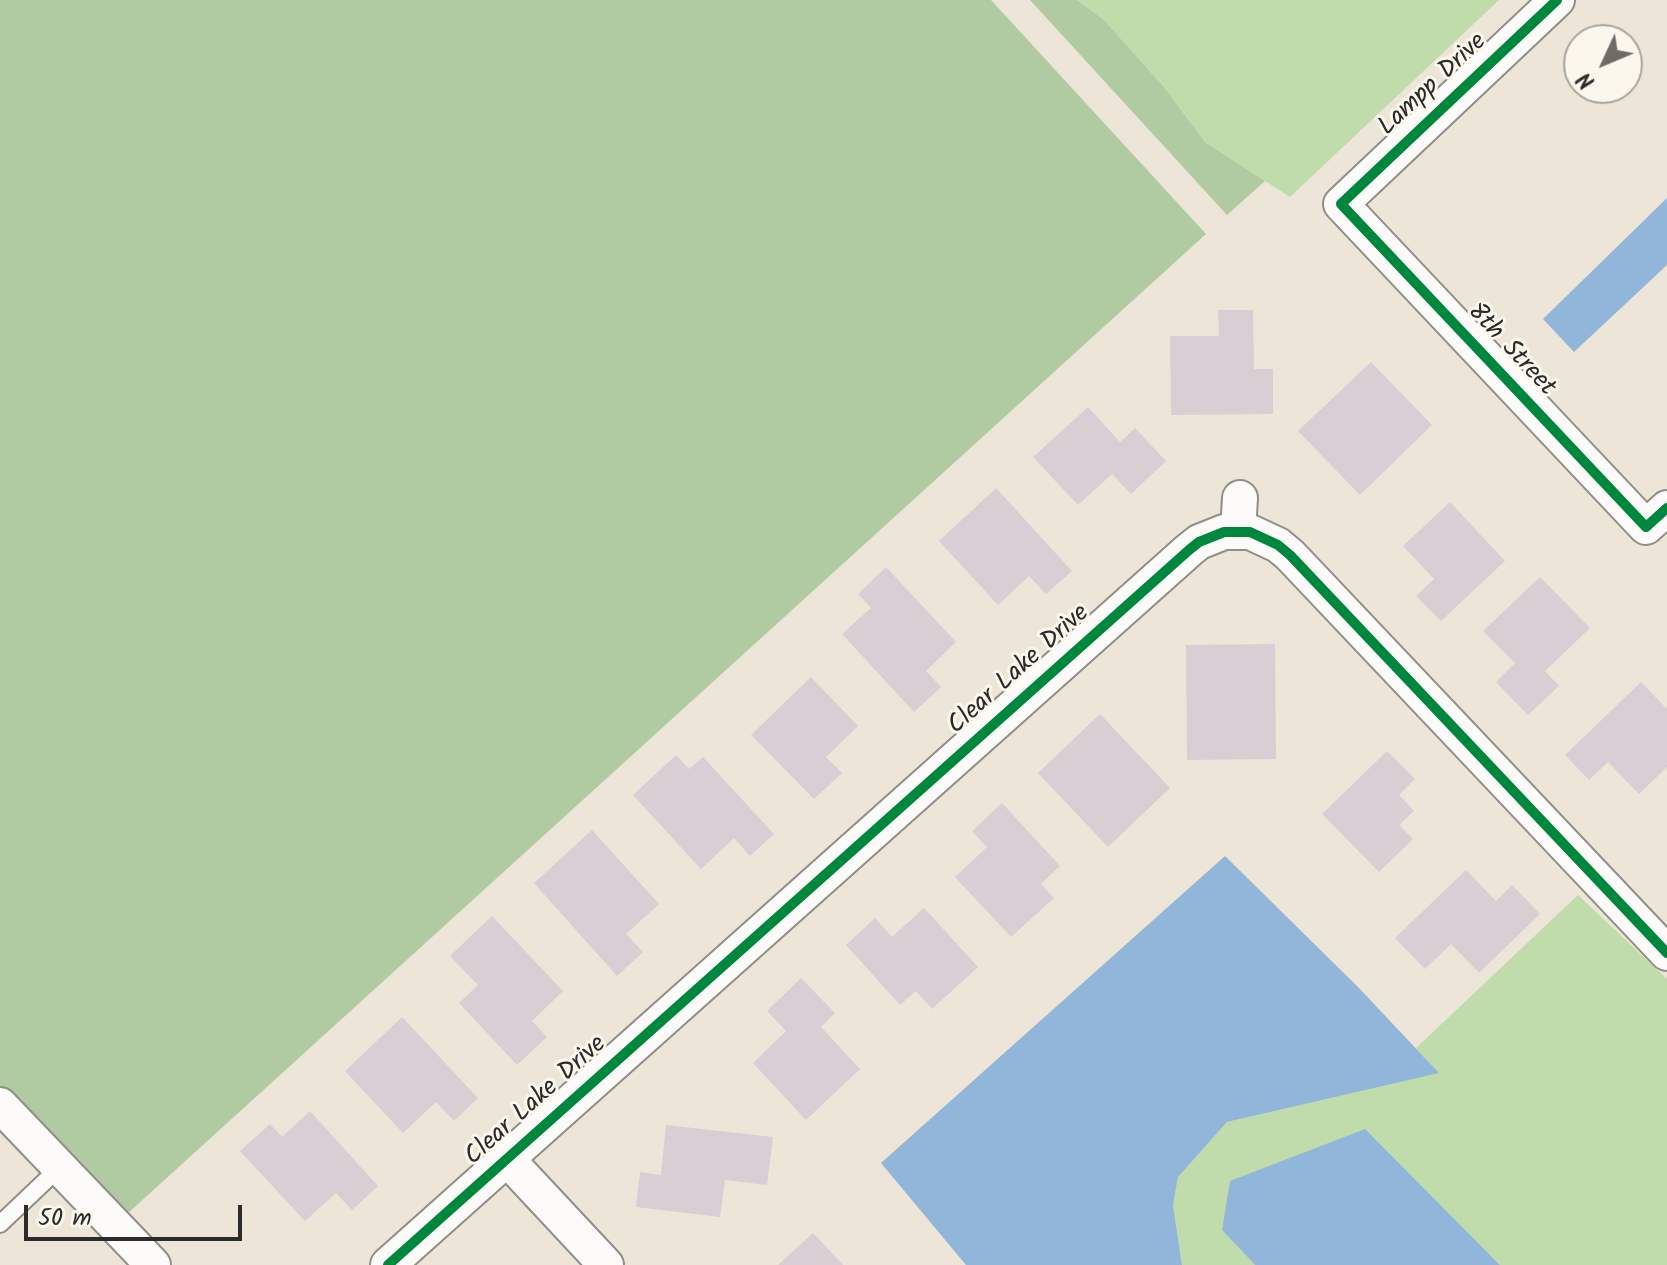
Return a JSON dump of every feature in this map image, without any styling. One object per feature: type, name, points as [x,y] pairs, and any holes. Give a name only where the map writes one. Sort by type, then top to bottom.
[{"type":"street","name":"Lampp Drive","points":[[1341,204],[1557,0]]},
{"type":"street","name":"8th Street","points":[[1341,204],[1657,518]]},
{"type":"street","name":"Clear Lake Drive","points":[[388,1265],[1189,550],[1239,514],[1290,555],[1667,953]]},
{"type":"street","points":[[0,1105],[153,1265]]},
{"type":"street","points":[[507,1159],[606,1265]]},
{"type":"lane","points":[[0,1224],[60,1167]]},
{"type":"green space","points":[[0,0],[991,0],[1206,234],[105,1234],[0,1117]]},
{"type":"green space","points":[[1030,0],[1077,0],[1104,20],[1164,87],[1205,142],[1265,181],[1227,215]]},
{"type":"green space","points":[[1077,0],[1499,0],[1290,197],[1205,142],[1164,87],[1104,20]]},
{"type":"green space","points":[[1578,895],[1667,979],[1667,1265],[1500,1265],[1365,1130],[1222,1230],[1255,1265],[1182,1265],[1173,1205],[1178,1177],[1227,1122],[1438,1073],[1416,1048]]},
{"type":"water","points":[[1667,198],[1667,265],[1574,352],[1543,319]]},
{"type":"water","points":[[1225,856],[1358,987],[1439,1073],[1227,1122],[1178,1177],[1173,1205],[1182,1265],[966,1265],[881,1163]]},
{"type":"water","points":[[1365,1129],[1500,1265],[1255,1265],[1222,1230],[1230,1181]]},
{"type":"building","points":[[1218,310],[1253,310],[1254,369],[1273,369],[1273,414],[1171,415],[1170,336],[1219,336]]},
{"type":"building","points":[[1371,362],[1432,425],[1360,495],[1298,431]]},
{"type":"building","points":[[1088,407],[1120,442],[1135,428],[1166,461],[1131,494],[1112,474],[1078,505],[1033,457]]},
{"type":"building","points":[[996,488],[1072,571],[1046,594],[1029,576],[998,605],[939,541]]},
{"type":"building","points":[[1450,502],[1505,561],[1441,621],[1416,596],[1434,579],[1403,546]]},
{"type":"building","points":[[886,567],[956,642],[926,671],[941,687],[914,712],[842,634],[871,608],[858,594]]},
{"type":"building","points":[[1540,577],[1590,628],[1545,671],[1559,686],[1528,715],[1496,682],[1515,663],[1483,631]]},
{"type":"building","points":[[1275,644],[1276,759],[1187,760],[1186,645]]},
{"type":"building","points":[[811,677],[858,726],[826,757],[842,773],[814,799],[751,735]]},
{"type":"building","points":[[1641,682],[1667,709],[1667,767],[1639,794],[1608,762],[1589,780],[1565,755]]},
{"type":"building","points":[[1100,714],[1170,788],[1108,847],[1038,773]]},
{"type":"building","points":[[1387,751],[1415,779],[1399,795],[1414,811],[1399,825],[1413,839],[1379,872],[1322,814]]},
{"type":"building","points":[[676,755],[689,769],[703,757],[774,834],[750,856],[734,838],[701,869],[633,795]]},
{"type":"building","points":[[1002,803],[1060,866],[1041,884],[1054,898],[1011,937],[955,877],[987,847],[972,831]]},
{"type":"building","points":[[592,830],[659,904],[626,934],[643,952],[617,976],[534,883]]},
{"type":"building","points":[[1466,870],[1496,901],[1512,885],[1540,914],[1479,973],[1451,944],[1425,969],[1395,938]]},
{"type":"building","points":[[924,908],[978,967],[932,1009],[916,991],[900,1005],[846,945],[875,918],[892,937]]},
{"type":"building","points":[[492,916],[563,991],[532,1021],[547,1037],[517,1065],[459,1003],[478,985],[450,956]]},
{"type":"building","points":[[801,978],[835,1013],[821,1027],[860,1069],[806,1120],[753,1063],[786,1031],[767,1011]]},
{"type":"building","points":[[402,1017],[478,1098],[454,1121],[436,1102],[403,1133],[345,1071]]},
{"type":"building","points":[[310,1111],[378,1186],[352,1210],[336,1193],[305,1221],[240,1151],[270,1124],[282,1137]]},
{"type":"building","points":[[666,1125],[773,1137],[767,1185],[725,1180],[720,1217],[636,1207],[640,1172],[661,1175]]},
{"type":"building","points":[[813,1233],[843,1265],[778,1265]]},
{"type":"cycle path","points":[[1557,0],[1341,204],[1646,527],[1667,508]]},
{"type":"cycle path","points":[[388,1265],[1189,550],[1199,542],[1224,532],[1250,532],[1278,545],[1290,555],[1667,953]]}]
